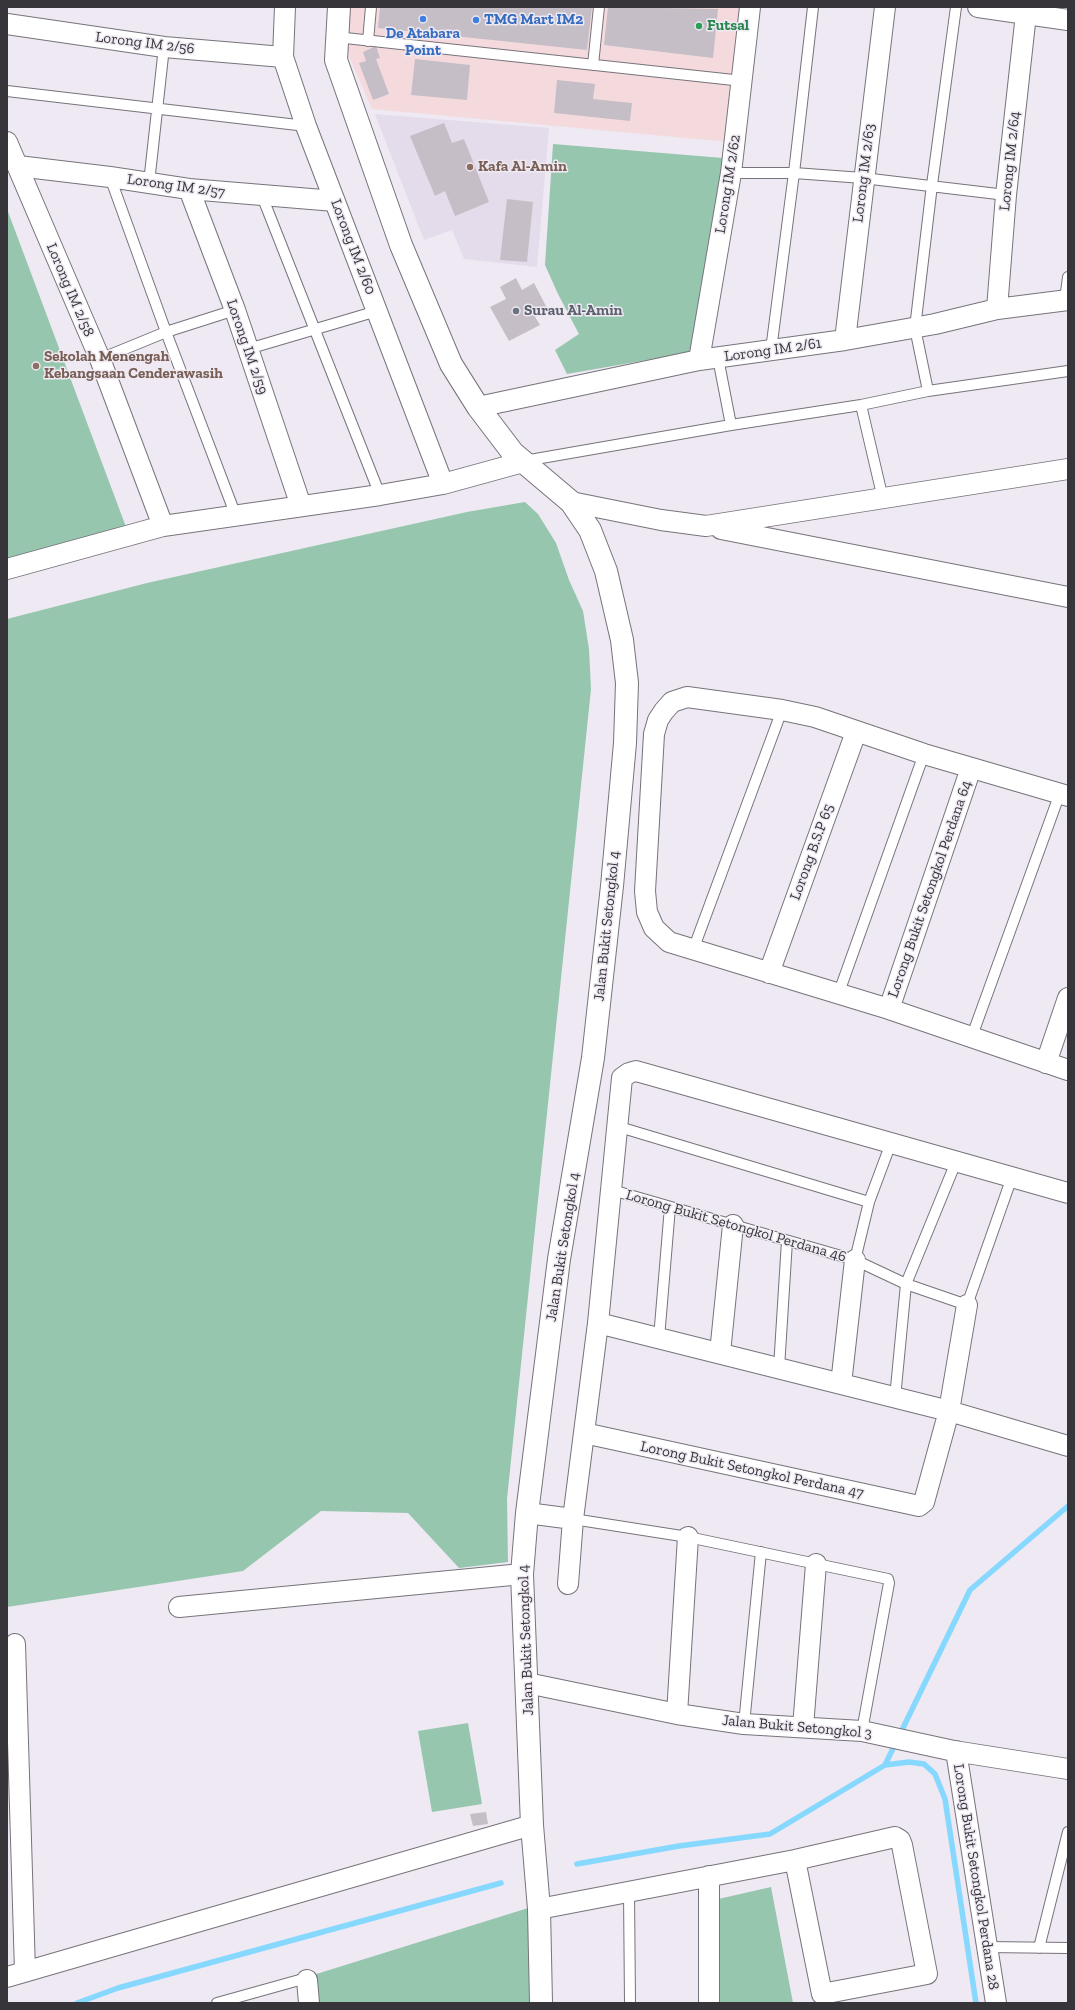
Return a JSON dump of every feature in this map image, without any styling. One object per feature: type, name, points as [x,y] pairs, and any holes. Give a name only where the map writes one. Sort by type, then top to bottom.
[{"type":"street","name":"Lorong IM 2/60","points":[[285,7],[283,57],[306,126],[378,310],[443,484]]},
{"type":"street","name":"Jalan Bukit Setongkol 4","points":[[339,7],[336,37],[336,60],[353,114],[401,245],[451,364],[478,407],[513,453],[571,502],[590,530],[609,584],[622,640],[626,676],[625,728],[612,886],[593,1058],[559,1259],[522,1574],[532,1825],[539,1909],[541,2003]]},
{"type":"street","name":"Lorong IM 2/62","points":[[698,360],[731,173],[743,81],[750,7]]},
{"type":"street","name":"Lorong IM 2/63","points":[[845,340],[863,178],[885,7]]},
{"type":"street","points":[[978,7],[1068,20]]},
{"type":"street","name":"Lorong IM 2/64","points":[[997,309],[1006,195],[1026,14]]},
{"type":"street","name":"Lorong IM 2/56","points":[[7,24],[164,47],[283,57]]},
{"type":"street","name":"Lorong IM 2/58","points":[[7,142],[100,358],[163,526]]},
{"type":"street","name":"Lorong IM 2/57","points":[[18,166],[110,177],[189,189],[335,201]]},
{"type":"street","name":"Lorong IM 2/59","points":[[189,189],[235,310],[301,506]]},
{"type":"street","name":"Lorong IM 2/61","points":[[478,407],[698,360],[845,340],[915,328],[997,309],[1066,300]]},
{"type":"street","points":[[7,569],[163,526],[380,495],[443,484],[523,462]]},
{"type":"street","points":[[706,526],[1068,469]]},
{"type":"street","points":[[571,502],[661,520],[706,526],[1068,597]]},
{"type":"street","points":[[1064,794],[924,754],[815,718],[782,710],[687,697],[672,702],[658,720],[654,734],[644,891],[647,912],[654,928],[669,942],[889,1009],[972,1036],[1068,1070]]},
{"type":"street","name":"Lorong B.S.P 65","points":[[769,973],[856,732]]},
{"type":"street","name":"Lorong Bukit Setongkol Perdana 64","points":[[889,1009],[970,768]]},
{"type":"street","points":[[1046,1063],[1068,998]]},
{"type":"street","points":[[612,1190],[616,1126],[622,1078],[629,1073],[636,1071],[1068,1194]]},
{"type":"street","name":"Lorong Bukit Setongkol Perdana 46","points":[[568,1584],[574,1519],[598,1323],[612,1190]]},
{"type":"street","points":[[720,1354],[733,1225]]},
{"type":"street","points":[[841,1384],[855,1260]]},
{"type":"street","points":[[949,1411],[967,1306]]},
{"type":"street","points":[[598,1323],[949,1411],[1068,1446]]},
{"type":"street","name":"Lorong Bukit Setongkol Perdana 47","points":[[584,1433],[919,1506],[924,1502],[949,1411]]},
{"type":"street","points":[[528,1513],[574,1519]]},
{"type":"street","points":[[677,1714],[688,1537]]},
{"type":"street","points":[[803,1727],[816,1564]]},
{"type":"street","points":[[179,1607],[522,1574]]},
{"type":"street","points":[[15,1644],[16,1974],[532,1825]]},
{"type":"street","name":"Jalan Bukit Setongkol 3","points":[[527,1683],[677,1714],[744,1724],[862,1731],[955,1751],[1068,1769]]},
{"type":"street","name":"Lorong Bukit Setongkol Perdana 28","points":[[955,1751],[996,2003]]},
{"type":"street","points":[[539,1909],[795,1860],[895,1837],[900,1840],[927,1974],[822,1994],[795,1860]]},
{"type":"street","points":[[709,1876],[709,2003]]},
{"type":"street","points":[[307,1980],[309,2003]]},
{"type":"lane","points":[[368,41],[371,7]]},
{"type":"lane","points":[[593,65],[599,7]]},
{"type":"lane","points":[[770,350],[794,173],[813,7]]},
{"type":"lane","points":[[928,391],[915,328],[932,185],[956,7]]},
{"type":"lane","points":[[336,37],[743,81]]},
{"type":"lane","points":[[149,183],[164,47]]},
{"type":"lane","points":[[7,92],[306,126]]},
{"type":"lane","points":[[731,173],[794,173],[863,178],[1006,195]]},
{"type":"lane","points":[[110,177],[166,332],[236,516]]},
{"type":"lane","points":[[262,196],[313,329],[380,495]]},
{"type":"lane","points":[[1066,300],[1068,277]]},
{"type":"lane","points":[[100,358],[166,332],[235,310]]},
{"type":"lane","points":[[248,349],[378,310]]},
{"type":"lane","points":[[718,358],[731,425]]},
{"type":"lane","points":[[523,462],[731,425],[861,405],[928,391],[1068,371]]},
{"type":"lane","points":[[861,405],[883,499]]},
{"type":"lane","points":[[693,950],[782,710]]},
{"type":"lane","points":[[838,994],[924,754]]},
{"type":"lane","points":[[972,1036],[1064,794]]},
{"type":"lane","points":[[616,1126],[869,1202]]},
{"type":"lane","points":[[855,1260],[869,1202],[891,1143]]},
{"type":"lane","points":[[895,1398],[906,1284],[956,1162]]},
{"type":"lane","points":[[967,1306],[1012,1177]]},
{"type":"lane","name":"Lorong Bukit Setongkol Perdana 46","points":[[612,1190],[855,1260],[906,1284],[967,1306]]},
{"type":"lane","points":[[659,1338],[670,1207]]},
{"type":"lane","points":[[778,1368],[786,1240]]},
{"type":"lane","points":[[574,1519],[688,1537],[888,1579],[889,1583],[862,1731]]},
{"type":"lane","points":[[744,1724],[761,1552]]},
{"type":"lane","points":[[1039,1948],[1068,1832]]},
{"type":"lane","points":[[629,1892],[630,2003]]},
{"type":"lane","points":[[987,1947],[1068,1948]]},
{"type":"lane","points":[[217,2003],[303,1979],[307,1980]]},
{"type":"shaded area","points":[[347,7],[744,7],[729,142],[372,109],[345,47]]},
{"type":"shaded area","name":"Kafa Al-Amin","points":[[375,114],[549,128],[537,267],[464,259],[452,230],[424,240]]},
{"type":"green space","points":[[553,144],[723,158],[693,352],[567,374],[555,350],[579,334],[545,265]]},
{"type":"green space","name":"Sekolah Menengah Kebangsaan Cenderawasih","points":[[7,209],[129,535],[7,563]]},
{"type":"green space","points":[[525,502],[538,514],[556,543],[569,580],[583,611],[589,649],[591,689],[507,1499],[508,1562],[459,1568],[408,1513],[321,1511],[243,1571],[7,1607],[7,619],[147,583],[467,512]]},
{"type":"green space","points":[[468,1723],[482,1804],[432,1812],[418,1731]]},
{"type":"green space","points":[[771,1887],[793,2003],[714,2003],[714,1900]]},
{"type":"green space","points":[[541,1904],[544,2003],[311,2003],[310,1976]]},
{"type":"building","points":[[380,7],[592,7],[587,50],[378,28]]},
{"type":"building","points":[[608,7],[718,9],[713,58],[604,45]]},
{"type":"building","points":[[376,46],[380,58],[376,59],[389,94],[373,100],[359,63],[366,61],[363,52]]},
{"type":"building","points":[[415,59],[470,65],[467,100],[411,95]]},
{"type":"building","points":[[557,80],[595,84],[593,99],[632,103],[630,121],[554,113]]},
{"type":"building","points":[[444,123],[452,143],[464,139],[489,202],[455,216],[445,191],[435,196],[410,136]]},
{"type":"building","points":[[507,199],[533,202],[527,262],[500,260]]},
{"type":"building","name":"Surau Al-Amin","points":[[516,278],[522,290],[534,283],[547,308],[534,315],[540,325],[509,341],[490,307],[506,299],[500,287]]},
{"type":"building","points":[[486,1812],[488,1824],[473,1826],[470,1814]]},
{"type":"waterway","points":[[577,1864],[679,1846],[770,1834],[885,1765],[970,1590],[1068,1506]]},
{"type":"waterway","points":[[885,1765],[909,1762],[924,1764],[935,1774],[945,1799],[976,2003]]},
{"type":"waterway","points":[[77,2003],[118,1988],[501,1883]]},
{"type":"place","name":"De Atabara Point","points":[[423,19]]},
{"type":"place","name":"TMG Mart IM2","points":[[476,20]]},
{"type":"place","name":"Futsal","points":[[699,26]]},
{"type":"place","name":"Kafa Al-Amin","points":[[470,167]]},
{"type":"place","name":"Surau Al-Amin","points":[[516,311]]},
{"type":"place","name":"Sekolah Menengah Kebangsaan Cenderawasih","points":[[36,366]]}]
